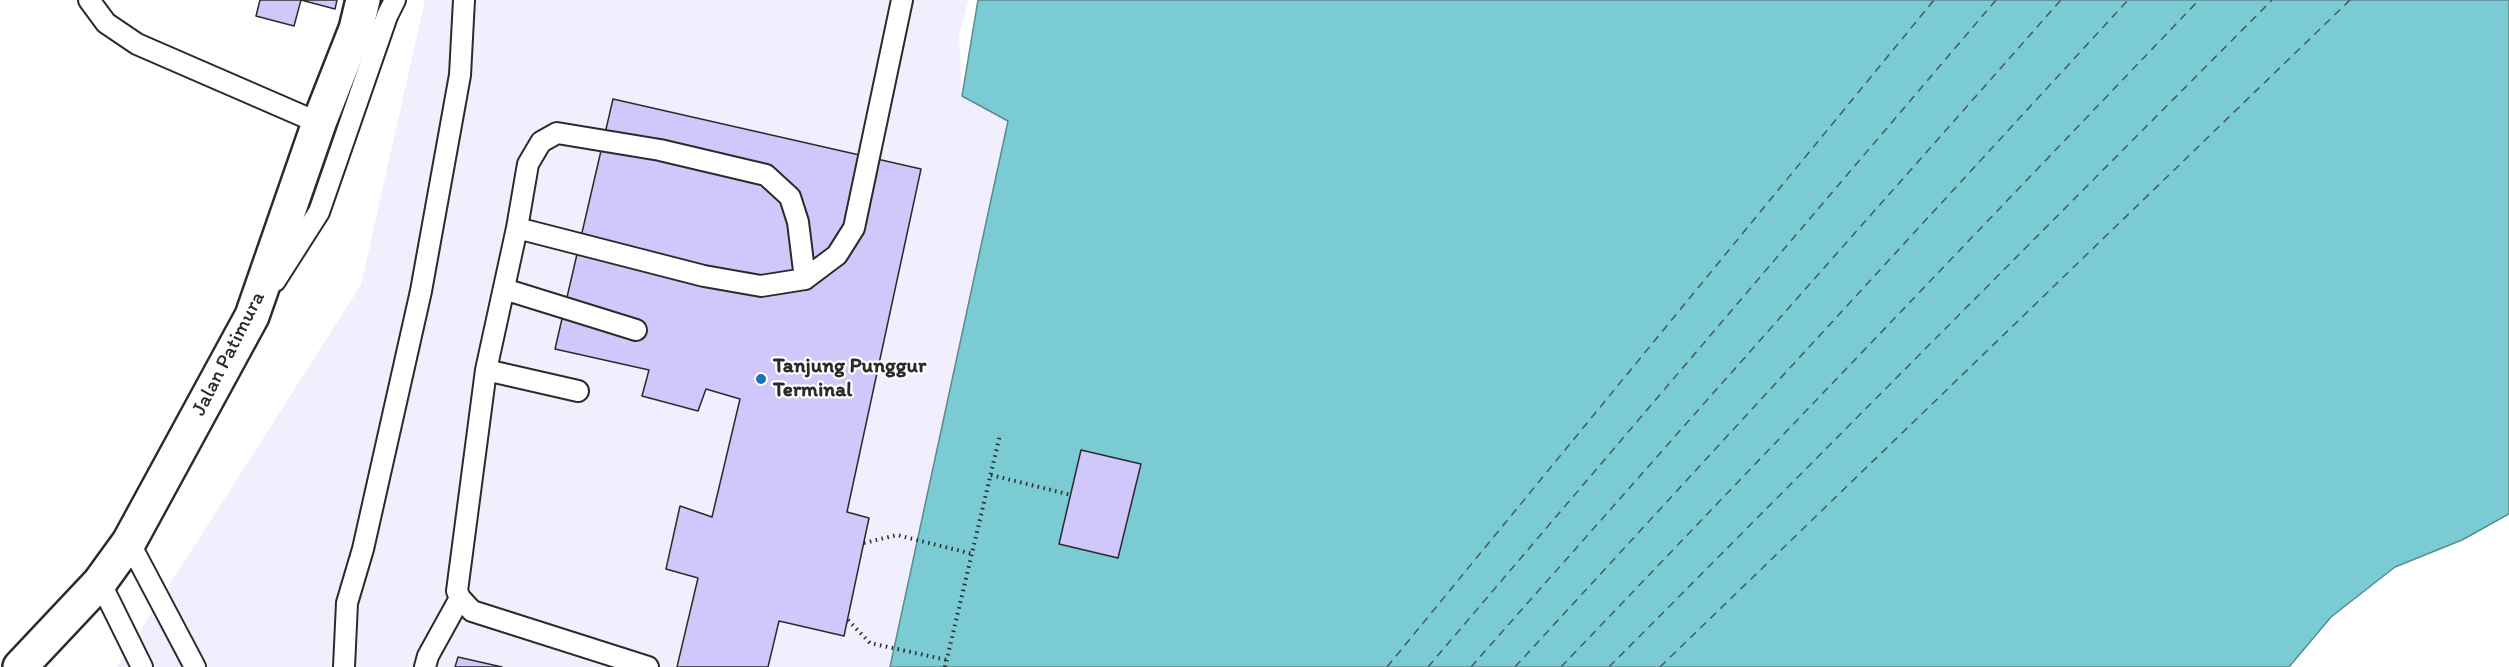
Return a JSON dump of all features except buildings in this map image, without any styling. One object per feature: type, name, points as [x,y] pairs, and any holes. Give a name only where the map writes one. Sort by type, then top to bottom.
[{"type":"highway","name":"Jalan Patimura","points":[[20,667],[100,582],[129,542],[252,316],[319,123],[356,29],[363,0]]},
{"type":"lane","points":[[89,0],[106,23],[137,44],[319,123]]},
{"type":"lane","points":[[252,316],[319,212],[387,16],[395,0]]},
{"type":"lane","points":[[344,667],[347,603],[363,549],[421,291],[460,75],[464,0]]},
{"type":"lane","points":[[518,228],[704,276],[761,286],[806,279],[837,255],[854,228],[902,0]]},
{"type":"lane","points":[[648,667],[472,611],[457,591],[486,370],[518,228],[528,164],[541,142],[557,134],[660,150],[766,175],[790,197],[798,222],[806,279]]},
{"type":"lane","points":[[504,289],[636,330]]},
{"type":"lane","points":[[486,370],[578,391]]},
{"type":"lane","points":[[129,542],[195,667]]},
{"type":"lane","points":[[100,582],[142,667]]},
{"type":"lane","points":[[425,667],[428,656],[460,598]]},
{"type":"path","points":[[945,667],[1000,435]]},
{"type":"path","points":[[991,475],[1071,495]]},
{"type":"path","points":[[864,543],[897,535],[973,554]]},
{"type":"path","points":[[848,620],[870,643],[947,660]]},
{"type":"shaded area","points":[[425,0],[969,0],[959,34],[962,95],[1008,121],[890,667],[117,667],[361,285]]},
{"type":"water","points":[[978,0],[2509,0],[2509,514],[2462,540],[2395,567],[2331,617],[2289,667],[890,667],[1008,121],[962,96]]},
{"type":"ferry route","points":[[1387,667],[1934,0]]},
{"type":"ferry route","points":[[1428,667],[1996,0]]},
{"type":"ferry route","points":[[1471,667],[2061,0]]},
{"type":"ferry route","points":[[1515,667],[2128,0]]},
{"type":"ferry route","points":[[1561,667],[2199,0]]},
{"type":"ferry route","points":[[1609,667],[2272,0]]},
{"type":"ferry route","points":[[1660,667],[2350,0]]},
{"type":"place","name":"Tanjung Punggur Terminal","points":[[761,379]]}]
